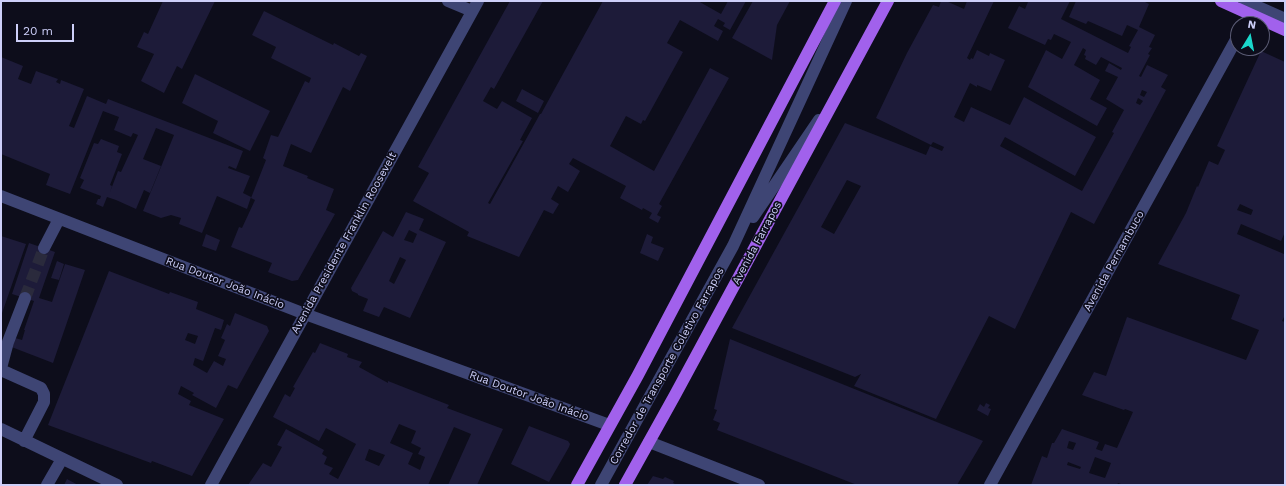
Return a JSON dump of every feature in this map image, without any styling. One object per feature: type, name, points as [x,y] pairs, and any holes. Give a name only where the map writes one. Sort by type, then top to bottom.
[{"type":"main road","points":[[576,485],[641,368],[835,1]]},
{"type":"main road","name":"Avenida Farrapos","points":[[625,485],[888,1]]},
{"type":"main road","points":[[1221,1],[1250,9],[1285,30]]},
{"type":"street","points":[[448,1],[475,6]]},
{"type":"street","name":"Corredor de Transporte Coletivo Farrapos","points":[[601,485],[733,246],[846,1]]},
{"type":"street","name":"Avenida Presidente Franklin Roosevelt","points":[[211,485],[475,6]]},
{"type":"street","points":[[1250,9],[1285,19]]},
{"type":"street","name":"Avenida Pernambuco","points":[[990,485],[1230,50]]},
{"type":"street","name":"Corredor de Transporte Coletivo Farrapos","points":[[733,246],[840,89]]},
{"type":"street","name":"Rua Doutor João Inácio","points":[[1,196],[305,314],[609,425]]},
{"type":"street","points":[[44,248],[59,218]]},
{"type":"street","points":[[24,441],[44,402],[44,394],[41,388],[1,369],[8,342],[25,298]]},
{"type":"street","points":[[1,429],[62,460],[117,485]]},
{"type":"street","points":[[649,442],[759,485]]},
{"type":"street","points":[[47,485],[62,460]]},
{"type":"building","points":[[163,1],[215,1],[182,69],[177,66],[164,93],[141,81],[154,54],[137,47],[144,32],[148,34]]},
{"type":"building","points":[[510,1],[543,1],[494,89],[491,87],[483,101],[497,109],[502,101],[532,118],[520,140],[523,141],[488,203],[490,204],[603,1],[698,1],[721,14],[728,1],[746,1],[730,30],[723,26],[725,23],[718,19],[714,26],[723,31],[718,41],[680,20],[667,43],[683,52],[645,121],[643,120],[641,124],[626,116],[610,146],[654,171],[710,68],[729,78],[659,204],[662,206],[657,215],[661,217],[658,223],[649,218],[652,213],[643,208],[642,210],[620,198],[626,186],[573,158],[569,164],[580,171],[568,192],[558,186],[551,199],[559,204],[553,214],[544,210],[519,257],[467,236],[469,232],[413,201],[429,173],[418,167]]},
{"type":"building","points":[[753,1],[790,1],[777,25],[772,60],[732,38]]},
{"type":"building","points":[[941,1],[946,1],[964,9],[967,1],[994,1],[967,58],[970,60],[971,58],[973,59],[977,50],[989,56],[990,53],[1005,60],[991,91],[977,85],[977,87],[970,83],[954,117],[964,122],[971,107],[1010,125],[1024,97],[1096,137],[1075,176],[1005,137],[1000,146],[1082,191],[1114,133],[1112,132],[1124,110],[1106,99],[1118,77],[1105,71],[1109,63],[1121,70],[1122,68],[1101,57],[1096,65],[1085,59],[1086,56],[1084,55],[1086,50],[1083,48],[1074,65],[1100,80],[1090,99],[1107,108],[1097,126],[1028,87],[1046,50],[1062,59],[1071,42],[1054,34],[1051,40],[1048,39],[1045,45],[1008,28],[1019,6],[1025,9],[1028,2],[1025,1],[1070,1],[1061,19],[1128,53],[1131,47],[1129,46],[1138,30],[1127,25],[1122,36],[1088,21],[1086,24],[1069,17],[1076,1],[1143,1],[1149,4],[1139,27],[1155,35],[1149,47],[1152,48],[1148,54],[1150,55],[1139,76],[1141,77],[1147,65],[1168,75],[1161,87],[1166,90],[1094,224],[1071,212],[1015,329],[989,316],[936,419],[854,386],[861,374],[855,377],[732,328],[845,123],[926,155],[930,146],[942,151],[944,147],[933,142],[931,145],[876,118],[907,53],[933,5],[939,7]],"holes":[[[1142,90],[1147,92],[1144,97],[1140,95]],[[1138,98],[1143,101],[1140,105],[1136,103]],[[847,180],[861,186],[834,234],[821,227]]]},
{"type":"building","points":[[264,11],[333,45],[334,43],[359,56],[361,53],[367,56],[350,91],[343,87],[311,153],[291,144],[283,166],[334,189],[326,210],[335,214],[298,280],[292,281],[268,272],[272,263],[231,247],[239,227],[242,228],[255,200],[251,198],[266,160],[263,158],[271,135],[278,137],[305,81],[309,83],[311,78],[271,58],[276,47],[252,35]]},
{"type":"building","points":[[1270,55],[1285,62],[1285,232],[1281,241],[1241,224],[1237,234],[1284,254],[1285,251],[1285,315],[1282,321],[1285,322],[1285,485],[1124,485],[1118,483],[1117,485],[1031,485],[1042,456],[1047,458],[1052,443],[1054,443],[1062,429],[1099,442],[1096,449],[1102,451],[1105,444],[1117,448],[1133,412],[1082,395],[1094,372],[1106,376],[1127,317],[1246,360],[1259,330],[1231,319],[1240,295],[1158,264],[1186,213],[1209,161],[1218,165],[1225,150],[1217,146],[1259,56]],"holes":[[[1240,204],[1253,210],[1251,215],[1237,210]],[[1069,441],[1076,443],[1073,450],[1067,448]],[[1095,457],[1111,463],[1105,478],[1089,473]],[[1068,462],[1081,467],[1080,469],[1067,465]]]},
{"type":"building","points":[[1,57],[23,66],[18,79],[31,84],[36,71],[58,79],[56,82],[60,84],[61,80],[84,89],[69,126],[74,128],[87,96],[106,104],[108,99],[243,151],[236,169],[229,166],[228,168],[250,176],[243,193],[251,197],[247,209],[217,196],[202,233],[179,224],[181,218],[171,215],[161,218],[143,211],[174,135],[156,128],[143,159],[161,166],[150,193],[144,190],[136,209],[107,197],[103,207],[96,204],[101,196],[80,188],[84,180],[80,178],[94,143],[98,144],[101,139],[119,146],[117,152],[122,154],[110,185],[112,186],[110,192],[118,171],[121,172],[138,135],[133,133],[131,137],[114,130],[119,117],[103,111],[70,194],[46,185],[50,174],[1,154]]},
{"type":"building","points":[[195,74],[270,111],[250,151],[213,133],[218,121],[182,103]]},
{"type":"building","points":[[522,89],[544,101],[538,113],[516,101]]},
{"type":"building","points":[[406,212],[424,219],[419,230],[446,242],[410,318],[384,307],[379,317],[363,311],[368,299],[358,295],[352,291],[351,288],[383,231],[393,237]],"holes":[[[409,230],[417,234],[413,243],[404,240]],[[400,257],[406,260],[394,284],[389,281]]]},
{"type":"building","points":[[206,234],[220,240],[216,251],[202,246]]},
{"type":"building","points":[[647,234],[653,237],[651,243],[664,248],[658,261],[640,253]]},
{"type":"building","points":[[1,236],[26,244],[1,316]]},
{"type":"building","points":[[29,243],[55,252],[39,298],[52,302],[65,264],[85,270],[53,363],[9,346],[12,337],[22,340],[34,301],[12,294]]},
{"type":"building","points":[[57,261],[64,264],[59,280],[51,278]]},
{"type":"building","points":[[109,271],[169,294],[170,292],[198,302],[196,309],[224,320],[221,330],[215,328],[203,361],[195,358],[193,365],[207,373],[214,361],[223,366],[226,359],[218,356],[225,340],[221,338],[227,324],[230,326],[235,313],[267,326],[269,331],[237,389],[228,385],[216,408],[192,395],[194,393],[181,386],[178,394],[191,401],[189,405],[224,419],[192,476],[152,461],[151,463],[48,425]],"holes":[[[188,333],[198,336],[195,344],[185,340]]]},
{"type":"building","points":[[730,339],[983,441],[957,485],[857,485],[717,430],[720,423],[713,420],[717,410],[714,409]]},
{"type":"building","points":[[320,343],[348,354],[347,357],[362,362],[359,367],[388,383],[388,381],[449,405],[447,408],[503,429],[477,485],[448,485],[471,434],[454,427],[428,485],[248,485],[263,463],[271,467],[282,447],[277,445],[286,429],[324,450],[322,454],[327,457],[324,464],[333,468],[329,474],[338,479],[356,444],[326,428],[319,441],[273,417],[285,394],[290,397],[295,388],[293,387],[313,352],[315,353]],"holes":[[[399,424],[416,431],[411,443],[421,448],[418,454],[425,457],[420,470],[408,464],[413,453],[390,443]],[[369,449],[385,455],[379,466],[365,460]]]},
{"type":"building","points":[[986,403],[990,405],[988,408],[991,409],[988,416],[977,410],[980,404],[984,407]]},
{"type":"building","points":[[529,426],[568,441],[570,444],[549,482],[511,464]]},
{"type":"building","points":[[653,476],[663,479],[665,477],[674,481],[673,483],[677,485],[647,485]]},
{"type":"building","points":[[67,479],[78,485],[64,485]]},
{"type":"tunnel","points":[[25,298],[44,248]]}]
